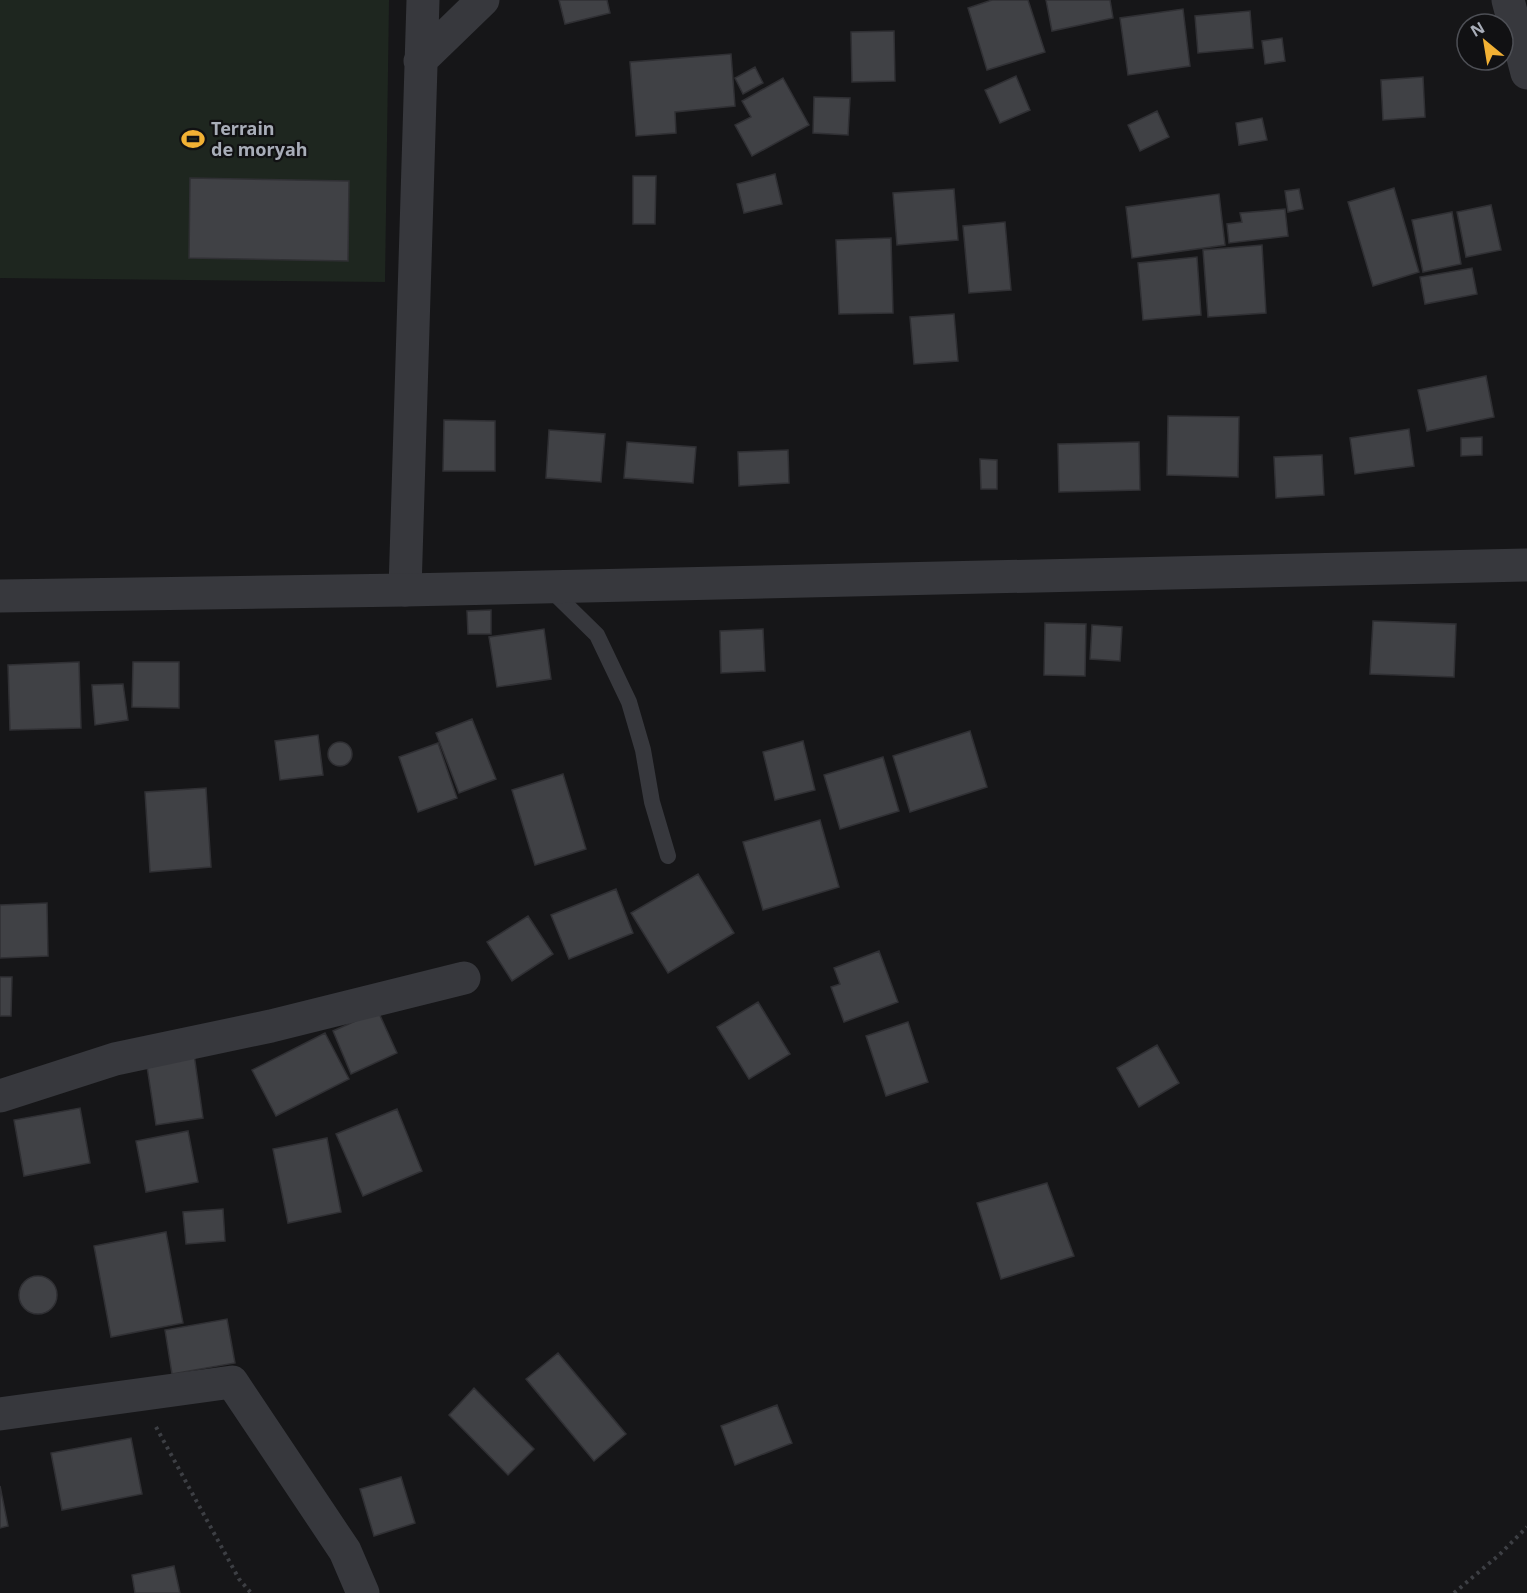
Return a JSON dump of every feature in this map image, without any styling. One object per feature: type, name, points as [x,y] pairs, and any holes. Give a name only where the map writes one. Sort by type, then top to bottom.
[{"type":"street","points":[[405,590],[423,0]]},
{"type":"street","points":[[420,61],[483,0]]},
{"type":"street","points":[[1508,0],[1527,73]]},
{"type":"street","points":[[0,596],[405,590],[1527,565]]},
{"type":"street","points":[[0,1096],[115,1059],[271,1026],[464,978]]},
{"type":"street","points":[[1,1411],[232,1382],[345,1551],[363,1593]]},
{"type":"lane","points":[[548,586],[597,636],[628,702],[643,750],[652,802],[668,856]]},
{"type":"path","points":[[138,1395],[239,1579],[251,1593]]},
{"type":"path","points":[[1454,1593],[1499,1555],[1527,1527]]},
{"type":"shaded area","name":"Terrain de moryah","points":[[0,0],[389,0],[385,282],[0,278]]},
{"type":"building","points":[[559,0],[607,0],[610,13],[565,24]]},
{"type":"building","points":[[992,0],[1028,0],[1045,52],[987,70],[968,8]]},
{"type":"building","points":[[1046,0],[1110,0],[1113,18],[1052,31]]},
{"type":"building","points":[[1183,9],[1190,66],[1128,75],[1120,18]]},
{"type":"building","points":[[1250,11],[1253,48],[1198,53],[1195,16]]},
{"type":"building","points":[[894,31],[895,81],[852,82],[851,32]]},
{"type":"building","points":[[1282,38],[1285,61],[1265,64],[1262,41]]},
{"type":"building","points":[[731,54],[735,106],[675,112],[676,133],[636,136],[630,62]]},
{"type":"building","points":[[755,67],[763,83],[743,94],[735,78]]},
{"type":"building","points":[[1016,76],[1030,110],[1000,123],[985,90]]},
{"type":"building","points":[[1423,77],[1425,117],[1383,120],[1381,80]]},
{"type":"building","points":[[783,78],[809,125],[752,156],[735,125],[751,117],[742,101]]},
{"type":"building","points":[[814,97],[850,98],[848,135],[813,133]]},
{"type":"building","points":[[1157,111],[1169,137],[1140,151],[1128,125]]},
{"type":"building","points":[[1262,118],[1267,140],[1239,145],[1236,123]]},
{"type":"building","points":[[775,174],[782,204],[744,213],[737,184]]},
{"type":"building","points":[[633,176],[656,176],[655,224],[633,224]]},
{"type":"building","points":[[190,178],[349,181],[348,261],[189,258]]},
{"type":"building","points":[[1394,188],[1419,272],[1373,286],[1348,202]]},
{"type":"building","points":[[954,189],[958,240],[897,245],[893,193]]},
{"type":"building","points":[[1299,189],[1303,209],[1288,212],[1285,191]]},
{"type":"building","points":[[1219,194],[1225,245],[1132,258],[1126,207]]},
{"type":"building","points":[[1491,205],[1501,250],[1466,257],[1457,212]]},
{"type":"building","points":[[1285,209],[1288,236],[1229,243],[1227,224],[1242,222],[1240,213]]},
{"type":"building","points":[[1452,212],[1461,264],[1423,272],[1412,220]]},
{"type":"building","points":[[1005,222],[1011,290],[969,293],[963,226]]},
{"type":"building","points":[[891,238],[893,313],[839,314],[836,240]]},
{"type":"building","points":[[1262,245],[1266,313],[1208,317],[1203,250]]},
{"type":"building","points":[[1197,257],[1201,315],[1143,320],[1138,263]]},
{"type":"building","points":[[1472,268],[1477,294],[1425,304],[1420,277]]},
{"type":"building","points":[[954,314],[958,361],[914,364],[910,317]]},
{"type":"building","points":[[1486,376],[1494,417],[1427,431],[1418,390]]},
{"type":"building","points":[[1168,416],[1239,417],[1238,477],[1167,475]]},
{"type":"building","points":[[444,420],[495,421],[495,471],[443,471]]},
{"type":"building","points":[[1409,429],[1414,466],[1355,474],[1350,438]]},
{"type":"building","points":[[549,430],[605,434],[601,482],[546,478]]},
{"type":"building","points":[[1482,437],[1482,455],[1461,456],[1461,438]]},
{"type":"building","points":[[627,442],[696,447],[693,483],[624,478]]},
{"type":"building","points":[[1139,442],[1140,490],[1059,492],[1058,444]]},
{"type":"building","points":[[788,450],[789,483],[739,486],[738,452]]},
{"type":"building","points":[[1322,455],[1324,495],[1276,498],[1274,457]]},
{"type":"building","points":[[980,459],[997,460],[997,489],[981,489]]},
{"type":"building","points":[[491,610],[491,634],[468,634],[467,611]]},
{"type":"building","points":[[1373,621],[1456,624],[1454,677],[1370,674]]},
{"type":"building","points":[[1045,623],[1086,624],[1085,676],[1044,675]]},
{"type":"building","points":[[1092,625],[1122,627],[1120,661],[1090,659]]},
{"type":"building","points":[[544,629],[551,679],[497,687],[489,637]]},
{"type":"building","points":[[763,629],[765,671],[721,673],[720,631]]},
{"type":"building","points":[[79,662],[81,728],[10,730],[8,665]]},
{"type":"building","points":[[133,662],[179,662],[179,708],[132,707]]},
{"type":"building","points":[[123,684],[128,720],[95,725],[92,685]]},
{"type":"building","points":[[472,719],[496,779],[459,793],[436,733]]},
{"type":"building","points":[[970,731],[987,787],[910,812],[893,756]]},
{"type":"building","points":[[318,735],[323,775],[280,780],[275,741]]},
{"type":"building","points":[[803,741],[815,790],[775,800],[763,752]]},
{"type":"building","points":[[340,742],[345,743],[351,749],[351,759],[345,765],[340,766],[335,765],[329,759],[328,754],[329,749],[335,743]]},
{"type":"building","points":[[438,743],[457,798],[418,812],[399,757]]},
{"type":"building","points":[[883,757],[899,811],[840,829],[824,775]]},
{"type":"building","points":[[563,774],[586,849],[535,865],[512,790]]},
{"type":"building","points":[[206,788],[211,867],[150,872],[145,792]]},
{"type":"building","points":[[820,820],[839,887],[763,910],[743,842]]},
{"type":"building","points":[[698,874],[734,933],[668,973],[631,913]]},
{"type":"building","points":[[616,889],[633,933],[569,959],[551,915]]},
{"type":"building","points":[[47,903],[48,956],[0,958],[0,905]]},
{"type":"building","points":[[528,916],[553,954],[512,981],[487,942]]},
{"type":"building","points":[[879,951],[898,1002],[844,1022],[831,987],[840,984],[834,968]]},
{"type":"building","points":[[0,977],[12,977],[11,1016],[0,1016]]},
{"type":"building","points":[[758,1002],[790,1054],[749,1079],[717,1027]]},
{"type":"building","points":[[378,1011],[397,1053],[351,1074],[333,1031]]},
{"type":"building","points":[[908,1022],[928,1082],[886,1096],[866,1036]]},
{"type":"building","points":[[325,1033],[349,1079],[276,1116],[252,1070]]},
{"type":"building","points":[[1157,1045],[1179,1083],[1139,1107],[1117,1068]]},
{"type":"building","points":[[194,1054],[203,1118],[156,1125],[146,1060]]},
{"type":"building","points":[[80,1108],[90,1163],[24,1176],[14,1120]]},
{"type":"building","points":[[397,1109],[422,1171],[363,1196],[336,1134]]},
{"type":"building","points":[[188,1131],[198,1182],[146,1192],[136,1141]]},
{"type":"building","points":[[327,1138],[341,1212],[288,1223],[273,1149]]},
{"type":"building","points":[[1047,1183],[1074,1256],[1001,1279],[977,1203]]},
{"type":"building","points":[[223,1209],[225,1241],[186,1244],[183,1212]]},
{"type":"building","points":[[166,1232],[183,1323],[111,1337],[94,1246]]},
{"type":"building","points":[[38,1276],[51,1282],[57,1295],[51,1308],[38,1314],[25,1308],[19,1295],[25,1282]]},
{"type":"building","points":[[227,1319],[235,1363],[172,1374],[165,1330]]},
{"type":"building","points":[[558,1353],[626,1434],[594,1461],[526,1379]]},
{"type":"building","points":[[474,1388],[534,1449],[508,1475],[449,1415]]},
{"type":"building","points":[[777,1405],[792,1443],[735,1465],[721,1426]]},
{"type":"building","points":[[131,1438],[142,1494],[62,1510],[51,1453]]},
{"type":"building","points":[[401,1477],[415,1523],[374,1536],[360,1489]]},
{"type":"building","points":[[0,1486],[8,1526],[0,1528]]},
{"type":"building","points":[[174,1566],[180,1593],[135,1593],[132,1575]]},
{"type":"place","name":"Terrain de moryah","points":[[193,139]]}]
